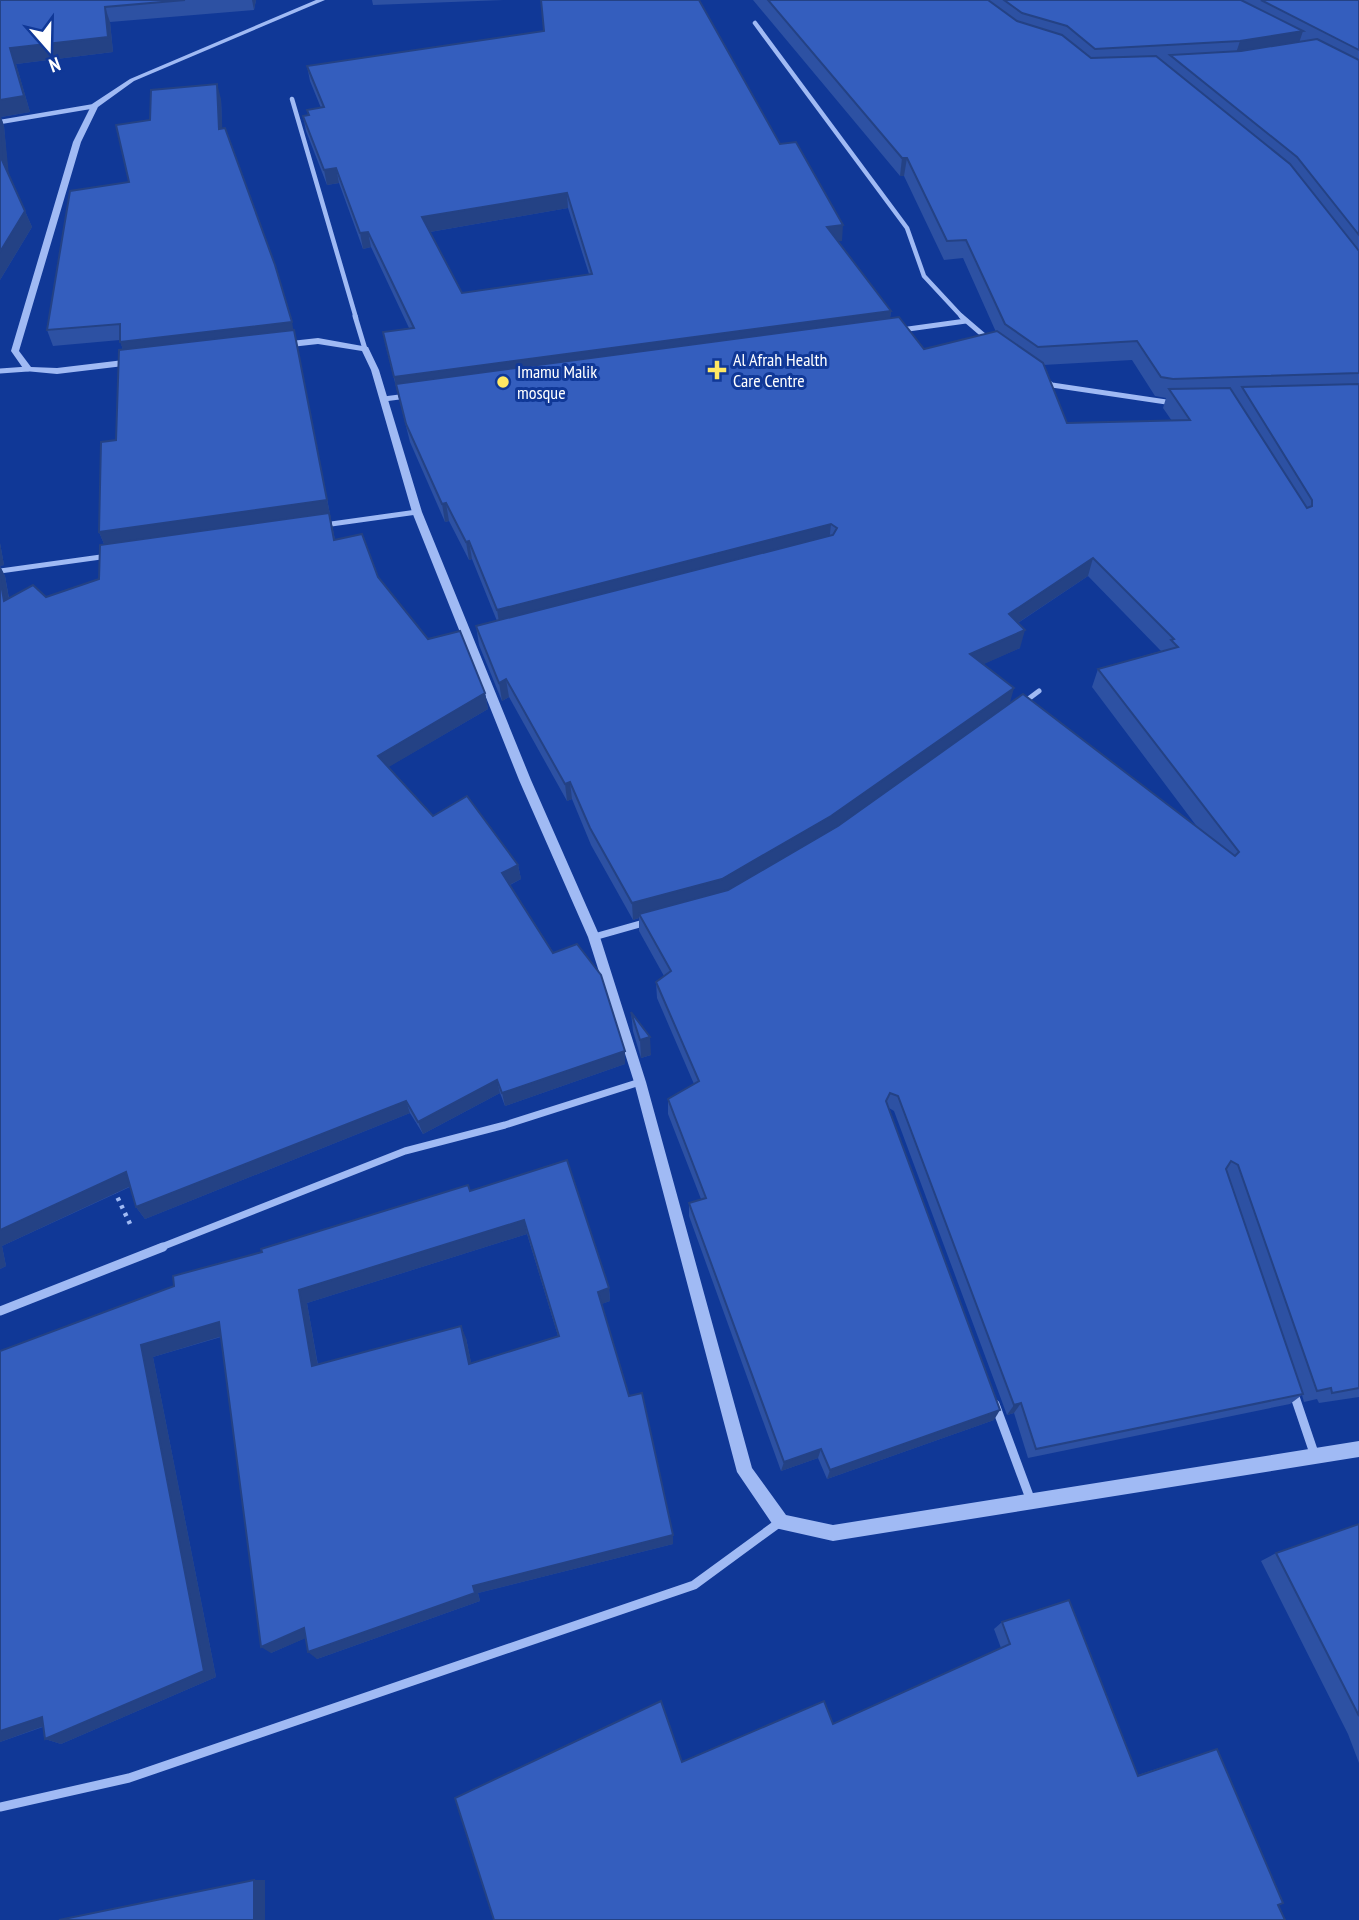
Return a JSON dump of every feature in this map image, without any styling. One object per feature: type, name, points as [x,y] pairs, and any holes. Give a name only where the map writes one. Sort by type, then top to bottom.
[{"type":"street","points":[[0,122],[94,106],[132,80],[322,0]]},
{"type":"street","points":[[755,23],[907,228],[924,276],[966,321],[997,346]]},
{"type":"street","points":[[292,100],[365,349],[384,399],[417,512],[468,642],[594,937],[640,1082],[745,1472],[781,1521],[833,1533],[1359,1449]]},
{"type":"street","points":[[28,369],[15,351],[77,142],[94,106]]},
{"type":"street","points":[[897,330],[966,321]]},
{"type":"street","points":[[263,347],[318,341],[365,349]]},
{"type":"street","points":[[0,371],[57,371],[140,361]]},
{"type":"street","points":[[1041,377],[1052,385],[1178,402]]},
{"type":"street","points":[[384,399],[411,395]]},
{"type":"street","points":[[309,527],[417,512]]},
{"type":"street","points":[[0,571],[121,554]]},
{"type":"street","points":[[468,642],[481,638]]},
{"type":"street","points":[[1017,706],[1039,691]]},
{"type":"street","points":[[594,937],[659,919]]},
{"type":"street","points":[[0,1311],[405,1151],[505,1125],[640,1082]]},
{"type":"street","points":[[1289,1378],[1315,1456]]},
{"type":"street","points":[[993,1398],[1031,1502]]},
{"type":"street","points":[[0,1807],[129,1778],[694,1585],[781,1521]]},
{"type":"path","points":[[108,1178],[144,1252]]},
{"type":"building","points":[[0,0],[185,0],[105,7],[108,37],[10,48],[24,96],[0,100]]},
{"type":"building","points":[[541,0],[699,0],[780,144],[796,142],[843,225],[827,227],[891,311],[394,377],[383,332],[414,328],[368,232],[360,233],[336,168],[324,170],[303,116],[309,115],[307,110],[324,107],[307,66],[544,31]],"holes":[[[567,193],[592,274],[462,293],[422,217]]]},
{"type":"building","points":[[768,0],[988,0],[1017,21],[1062,35],[1091,58],[1156,56],[1290,164],[1359,251],[1359,373],[1173,379],[1161,377],[1137,341],[1038,347],[1005,324],[966,240],[947,241],[907,158],[902,158]]},
{"type":"building","points":[[1004,0],[1241,0],[1303,31],[1240,41],[1095,49],[1067,26],[1022,13]]},
{"type":"building","points":[[1261,0],[1359,0],[1359,50]]},
{"type":"building","points":[[1317,39],[1359,60],[1359,235],[1297,157],[1170,55],[1241,51]]},
{"type":"building","points":[[217,84],[219,129],[225,128],[275,265],[292,322],[120,342],[120,324],[47,330],[70,191],[129,182],[116,125],[150,120],[151,90]]},
{"type":"building","points":[[0,132],[2,160],[25,211],[0,252]]},
{"type":"building","points":[[899,317],[924,349],[997,331],[1043,363],[1067,423],[1190,420],[1169,389],[1230,388],[1307,508],[1312,506],[1312,500],[1242,387],[1359,384],[1359,1388],[1332,1393],[1331,1388],[1317,1391],[1238,1165],[1231,1161],[1226,1169],[1303,1394],[1036,1449],[1021,1403],[1014,1405],[898,1096],[890,1093],[886,1101],[1000,1410],[830,1470],[821,1449],[784,1462],[689,1203],[706,1198],[668,1099],[699,1081],[656,982],[671,971],[639,914],[728,890],[838,826],[1023,694],[1235,856],[1239,852],[1098,669],[1178,647],[1171,640],[1174,639],[1093,558],[1009,614],[1025,630],[970,654],[1014,688],[831,816],[722,879],[632,903],[590,828],[570,782],[565,784],[506,679],[499,683],[476,626],[833,535],[837,528],[831,524],[497,610],[469,541],[466,542],[446,503],[442,504],[406,424],[396,384]]},
{"type":"building","points":[[294,330],[327,500],[99,532],[101,442],[116,440],[119,350]]},
{"type":"building","points":[[329,513],[334,540],[362,534],[378,577],[428,639],[460,631],[485,693],[378,756],[433,816],[467,796],[518,865],[502,873],[553,953],[577,944],[601,975],[625,1051],[502,1093],[497,1080],[418,1122],[406,1101],[136,1207],[126,1172],[0,1230],[0,578],[4,601],[33,585],[46,597],[99,579],[100,545]]},
{"type":"building","points":[[631,1012],[650,1037],[640,1040]]},
{"type":"building","points":[[567,1160],[609,1288],[598,1292],[629,1396],[642,1393],[673,1535],[473,1586],[475,1593],[308,1652],[304,1628],[261,1647],[219,1322],[141,1345],[204,1671],[45,1739],[42,1717],[0,1731],[0,1351],[174,1286],[173,1276],[262,1252],[261,1249],[468,1185],[470,1191]],"holes":[[[524,1220],[559,1336],[469,1364],[461,1326],[312,1366],[299,1290]]]},
{"type":"building","points":[[1359,1524],[1359,1716],[1276,1553]]},
{"type":"building","points":[[1069,1600],[1138,1776],[1217,1749],[1283,1903],[1278,1905],[1285,1920],[494,1920],[455,1798],[661,1701],[682,1762],[824,1701],[833,1724],[1010,1644],[1002,1622]]},
{"type":"building","points":[[254,1880],[254,1920],[59,1920]]},
{"type":"place","name":"Al Afrah Health Care Centre","points":[[717,370]]},
{"type":"place","name":"Imamu Malik mosque","points":[[503,382]]}]
